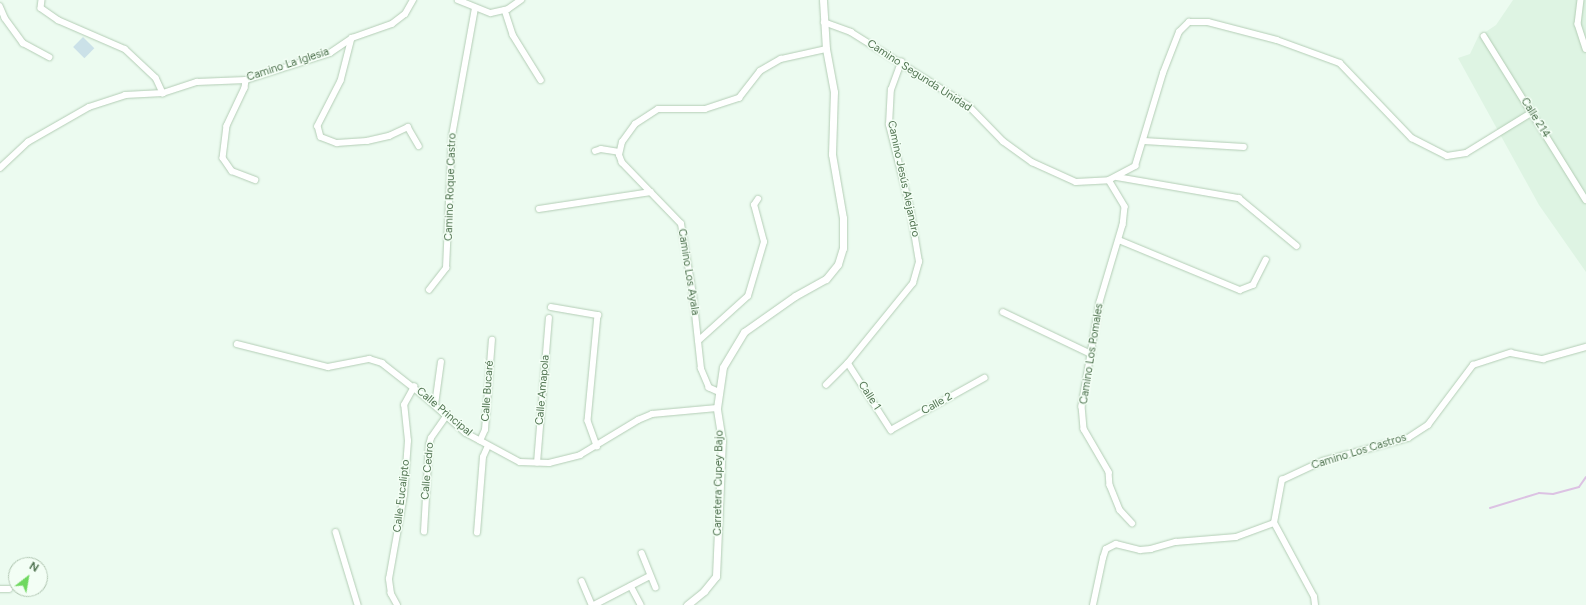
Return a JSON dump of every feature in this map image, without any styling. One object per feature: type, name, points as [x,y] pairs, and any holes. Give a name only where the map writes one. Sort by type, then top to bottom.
[{"type":"street","points":[[42,0],[41,8],[58,20],[125,49],[156,78],[163,93]]},
{"type":"street","name":"Camino La Iglesia","points":[[0,168],[28,142],[89,107],[125,95],[163,93],[197,82],[246,80],[330,53],[352,38],[392,24],[405,14],[414,0]]},
{"type":"street","points":[[458,0],[475,8],[491,13],[505,10],[521,0]]},
{"type":"street","name":"Carretera Cupey Bajo","points":[[687,605],[704,592],[716,576],[722,441],[717,408],[718,392],[723,366],[744,332],[795,296],[826,279],[838,264],[843,248],[843,218],[832,154],[834,92],[826,49],[823,0]]},
{"type":"street","points":[[1581,0],[1578,24],[1586,49]]},
{"type":"street","points":[[0,6],[5,18],[23,43],[49,57]]},
{"type":"street","name":"Camino Roque Castro","points":[[429,290],[446,268],[452,136],[475,8]]},
{"type":"street","points":[[505,10],[513,35],[541,80]]},
{"type":"street","name":"Camino Segunda Unidad","points":[[824,22],[851,32],[901,62],[969,106],[1003,141],[1032,162],[1076,182],[1109,180],[1135,166],[1144,141],[1163,73],[1179,32],[1189,22],[1208,22],[1277,40],[1340,63],[1412,138],[1447,156],[1466,153],[1531,113]]},
{"type":"street","name":"Calle 214","points":[[1484,36],[1586,200]]},
{"type":"street","points":[[352,38],[341,81],[318,126],[320,137],[337,143],[367,140],[390,136],[408,127],[419,146]]},
{"type":"street","points":[[594,151],[601,149],[619,152],[622,142],[635,124],[658,109],[705,109],[739,98],[760,71],[781,59],[826,49]]},
{"type":"street","name":"Camino Jesús Alejandro","points":[[826,385],[848,363],[913,283],[919,262],[910,208],[889,124],[891,90],[901,62]]},
{"type":"street","points":[[246,80],[245,88],[227,126],[223,158],[232,171],[255,180]]},
{"type":"street","points":[[1144,141],[1244,147]]},
{"type":"street","name":"Camino Los Ayala","points":[[619,152],[622,163],[652,192],[681,224],[693,295],[701,369],[709,388],[718,392]]},
{"type":"street","points":[[1117,177],[1239,198],[1297,246]]},
{"type":"street","name":"Camino Los Pomales","points":[[1109,180],[1125,207],[1119,240],[1100,302],[1082,406],[1084,429],[1108,472],[1110,485],[1120,510],[1132,522]]},
{"type":"street","points":[[539,209],[652,192]]},
{"type":"street","points":[[698,341],[748,296],[764,242],[754,206],[758,199]]},
{"type":"street","points":[[1119,240],[1240,290],[1252,285],[1266,260]]},
{"type":"street","points":[[551,307],[598,315],[588,421],[596,446]]},
{"type":"street","points":[[1003,312],[1091,354]]},
{"type":"street","name":"Calle Amapola","points":[[536,463],[549,318]]},
{"type":"street","name":"Calle Bucaré","points":[[480,441],[485,430],[492,340]]},
{"type":"street","name":"Calle Principal","points":[[237,344],[328,367],[369,359],[382,363],[480,441],[520,462],[549,463],[580,455],[638,420],[652,414],[717,408]]},
{"type":"street","name":"Camino Los Castros","points":[[1274,523],[1282,480],[1323,461],[1408,438],[1428,425],[1473,365],[1511,353],[1543,359],[1586,347]]},
{"type":"street","points":[[435,405],[441,362]]},
{"type":"street","name":"Calle 1","points":[[848,363],[891,430]]},
{"type":"street","name":"Calle 2","points":[[891,430],[984,378]]},
{"type":"street","name":"Calle Eucalipto","points":[[397,605],[391,594],[389,579],[404,495],[408,441],[404,405],[414,387]]},
{"type":"street","name":"Calle Cedro","points":[[424,532],[429,445],[431,438],[447,415]]},
{"type":"street","points":[[477,533],[483,457],[488,446]]},
{"type":"street","points":[[1092,605],[1106,549],[1116,544],[1140,550],[1151,550],[1176,542],[1236,537],[1274,523],[1314,597],[1315,605]]},
{"type":"street","points":[[336,532],[358,605]]},
{"type":"street","points":[[642,553],[650,576],[656,587]]},
{"type":"street","points":[[582,581],[593,605],[650,576]]},
{"type":"street","points":[[631,586],[641,605]]},
{"type":"shaded area","points":[[1513,0],[1586,0],[1586,272],[1539,205],[1458,58],[1470,54],[1478,37],[1496,25]]},
{"type":"shaded area","points":[[83,37],[94,48],[84,58],[73,47]]},
{"type":"waterway","points":[[1490,508],[1539,493],[1553,494],[1579,487],[1586,477]]}]
